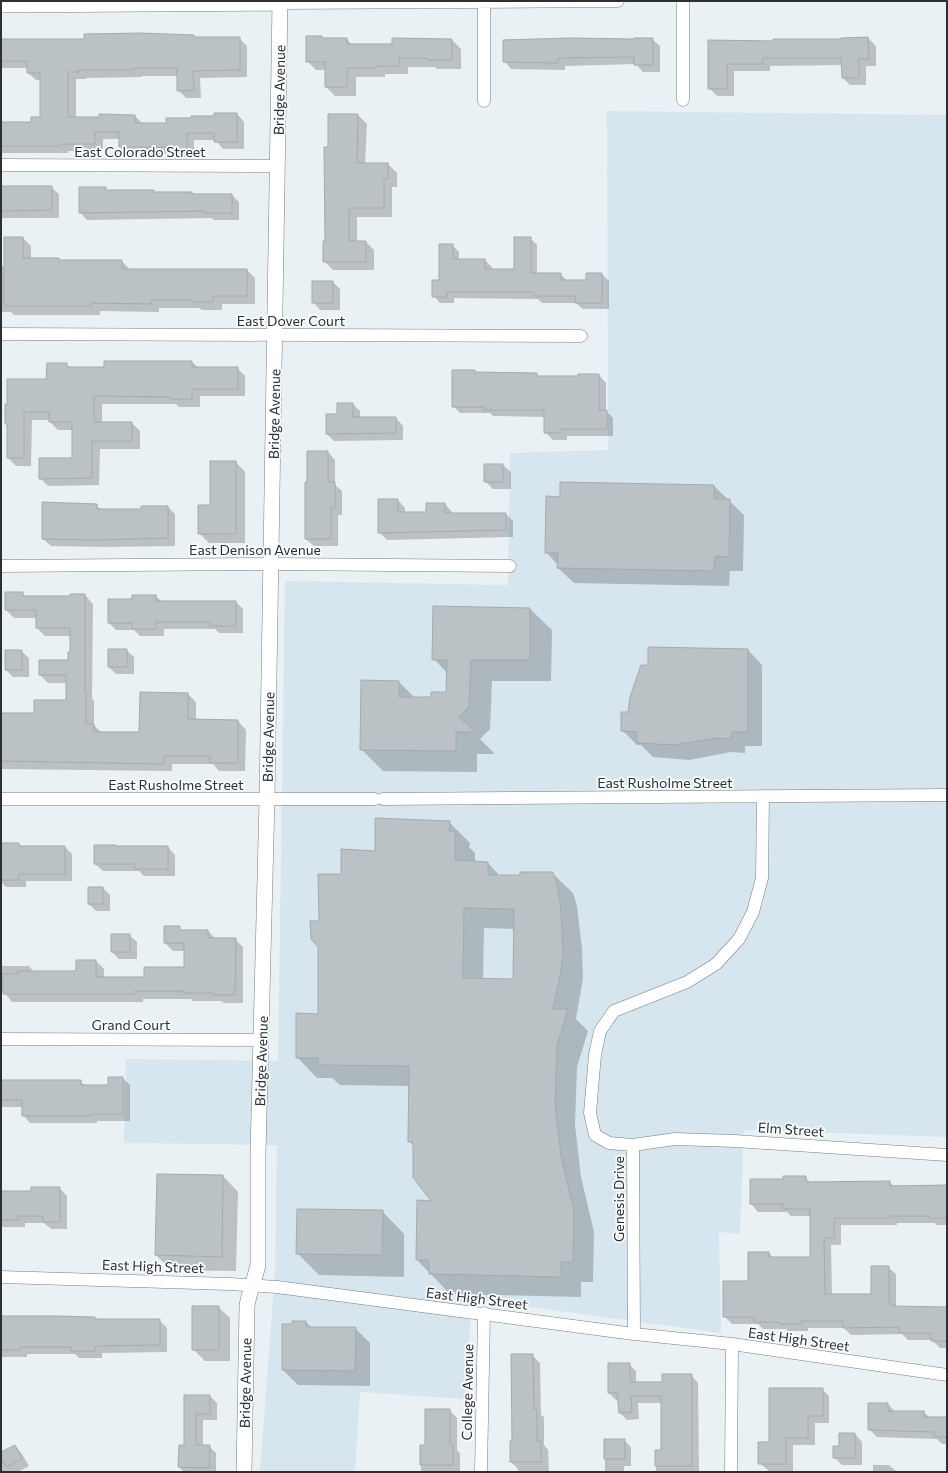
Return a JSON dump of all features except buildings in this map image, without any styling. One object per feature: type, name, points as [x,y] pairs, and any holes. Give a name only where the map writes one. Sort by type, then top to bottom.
[{"type":"street","points":[[484,1],[484,101]]},
{"type":"street","points":[[1,5],[618,1]]},
{"type":"street","points":[[682,100],[683,1]]},
{"type":"street","name":"Bridge Avenue","points":[[244,1472],[247,1306],[248,1296],[258,1265],[258,1153],[267,799],[280,2]]},
{"type":"street","name":"East Colorado Street","points":[[1,165],[278,166]]},
{"type":"street","name":"East Dover Court","points":[[1,334],[581,336]]},
{"type":"street","name":"East Denison Avenue","points":[[1,566],[271,564],[510,566]]},
{"type":"street","name":"East Rusholme Street","points":[[1,799],[379,799],[947,795]]},
{"type":"street","name":"Genesis Drive","points":[[634,1334],[633,1145],[609,1143],[595,1135],[590,1113],[594,1055],[600,1031],[614,1011],[687,982],[716,964],[739,939],[754,912],[762,878],[763,796]]},
{"type":"street","name":"Grand Court","points":[[1,1039],[261,1040]]},
{"type":"street","name":"Elm Street","points":[[633,1145],[675,1139],[735,1141],[947,1155]]},
{"type":"street","name":"East High Street","points":[[1,1277],[252,1285],[634,1334],[732,1344],[947,1375]]},
{"type":"street","name":"College Avenue","points":[[481,1472],[484,1314]]},
{"type":"street","points":[[731,1472],[732,1344]]},
{"type":"shaded area","points":[[607,111],[947,115],[947,1137],[744,1130],[740,1234],[719,1232],[721,1333],[472,1299],[465,1399],[360,1392],[355,1472],[260,1471],[275,1272],[277,1145],[124,1143],[126,1059],[278,1061],[285,581],[508,585],[510,453],[608,450]]}]
